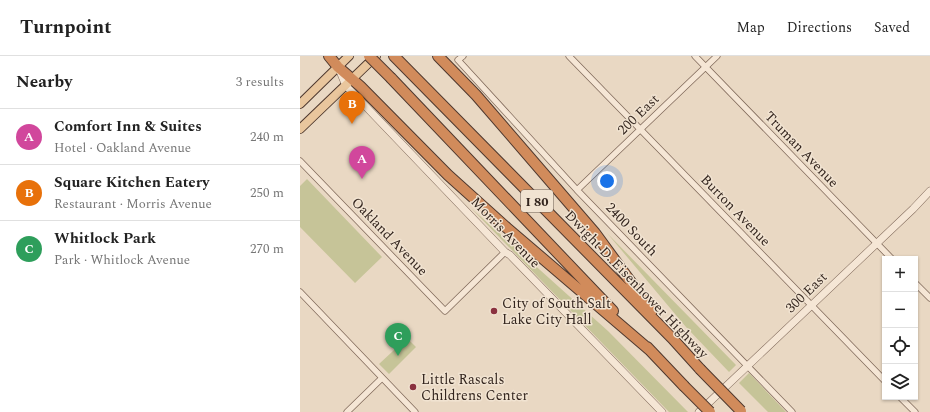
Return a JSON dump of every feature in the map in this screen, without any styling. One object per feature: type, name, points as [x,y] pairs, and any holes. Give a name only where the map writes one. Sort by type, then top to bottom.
[{"type":"highway","points":[[329,56],[349,82],[448,175],[507,228],[652,352]]},
{"type":"highway","name":"I 80","points":[[369,56],[710,412]]},
{"type":"highway","name":"Dwight D. Eisenhower Highway","points":[[394,56],[672,338],[741,411]]},
{"type":"highway","points":[[438,56],[476,95],[595,233],[672,338]]},
{"type":"main road","points":[[300,104],[349,56]]},
{"type":"main road","points":[[300,129],[376,56]]},
{"type":"street","name":"Burton Avenue","points":[[569,56],[882,378]]},
{"type":"street","name":"Truman Avenue","points":[[695,56],[889,256]]},
{"type":"street","name":"200 East","points":[[577,190],[717,56]]},
{"type":"street","name":"2400 South","points":[[460,58],[577,190],[792,412]]},
{"type":"street","name":"Morris Avenue","points":[[349,82],[505,252],[510,255],[662,412]]},
{"type":"street","name":"Oakland Avenue","points":[[300,161],[445,311],[505,252]]},
{"type":"street","name":"300 East","points":[[699,412],[913,209],[930,191]]},
{"type":"street","points":[[918,286],[930,298]]},
{"type":"street","points":[[300,292],[415,412]]},
{"type":"street","points":[[347,412],[382,378]]},
{"type":"street","points":[[903,400],[915,412]]},
{"type":"shaded area","points":[[307,179],[382,257],[355,283],[300,227],[300,186]]},
{"type":"shaded area","points":[[471,208],[608,331],[688,412],[669,412]]},
{"type":"shaded area","points":[[607,233],[736,365],[729,372],[686,327]]},
{"type":"shaded area","points":[[407,338],[416,347],[389,374],[379,364]]},
{"type":"shaded area","points":[[749,373],[786,412],[768,412],[739,383]]},
{"type":"place","name":"Square Kitchen Eatery","points":[[352,124]]},
{"type":"place","name":"Comfort Inn & Suites","points":[[362,179]]},
{"type":"place","name":"City of South Salt Lake City Hall","points":[[494,311]]},
{"type":"place","name":"Whitlock Park","points":[[398,356]]},
{"type":"place","name":"Little Rascals Childrens Center","points":[[413,387]]}]
